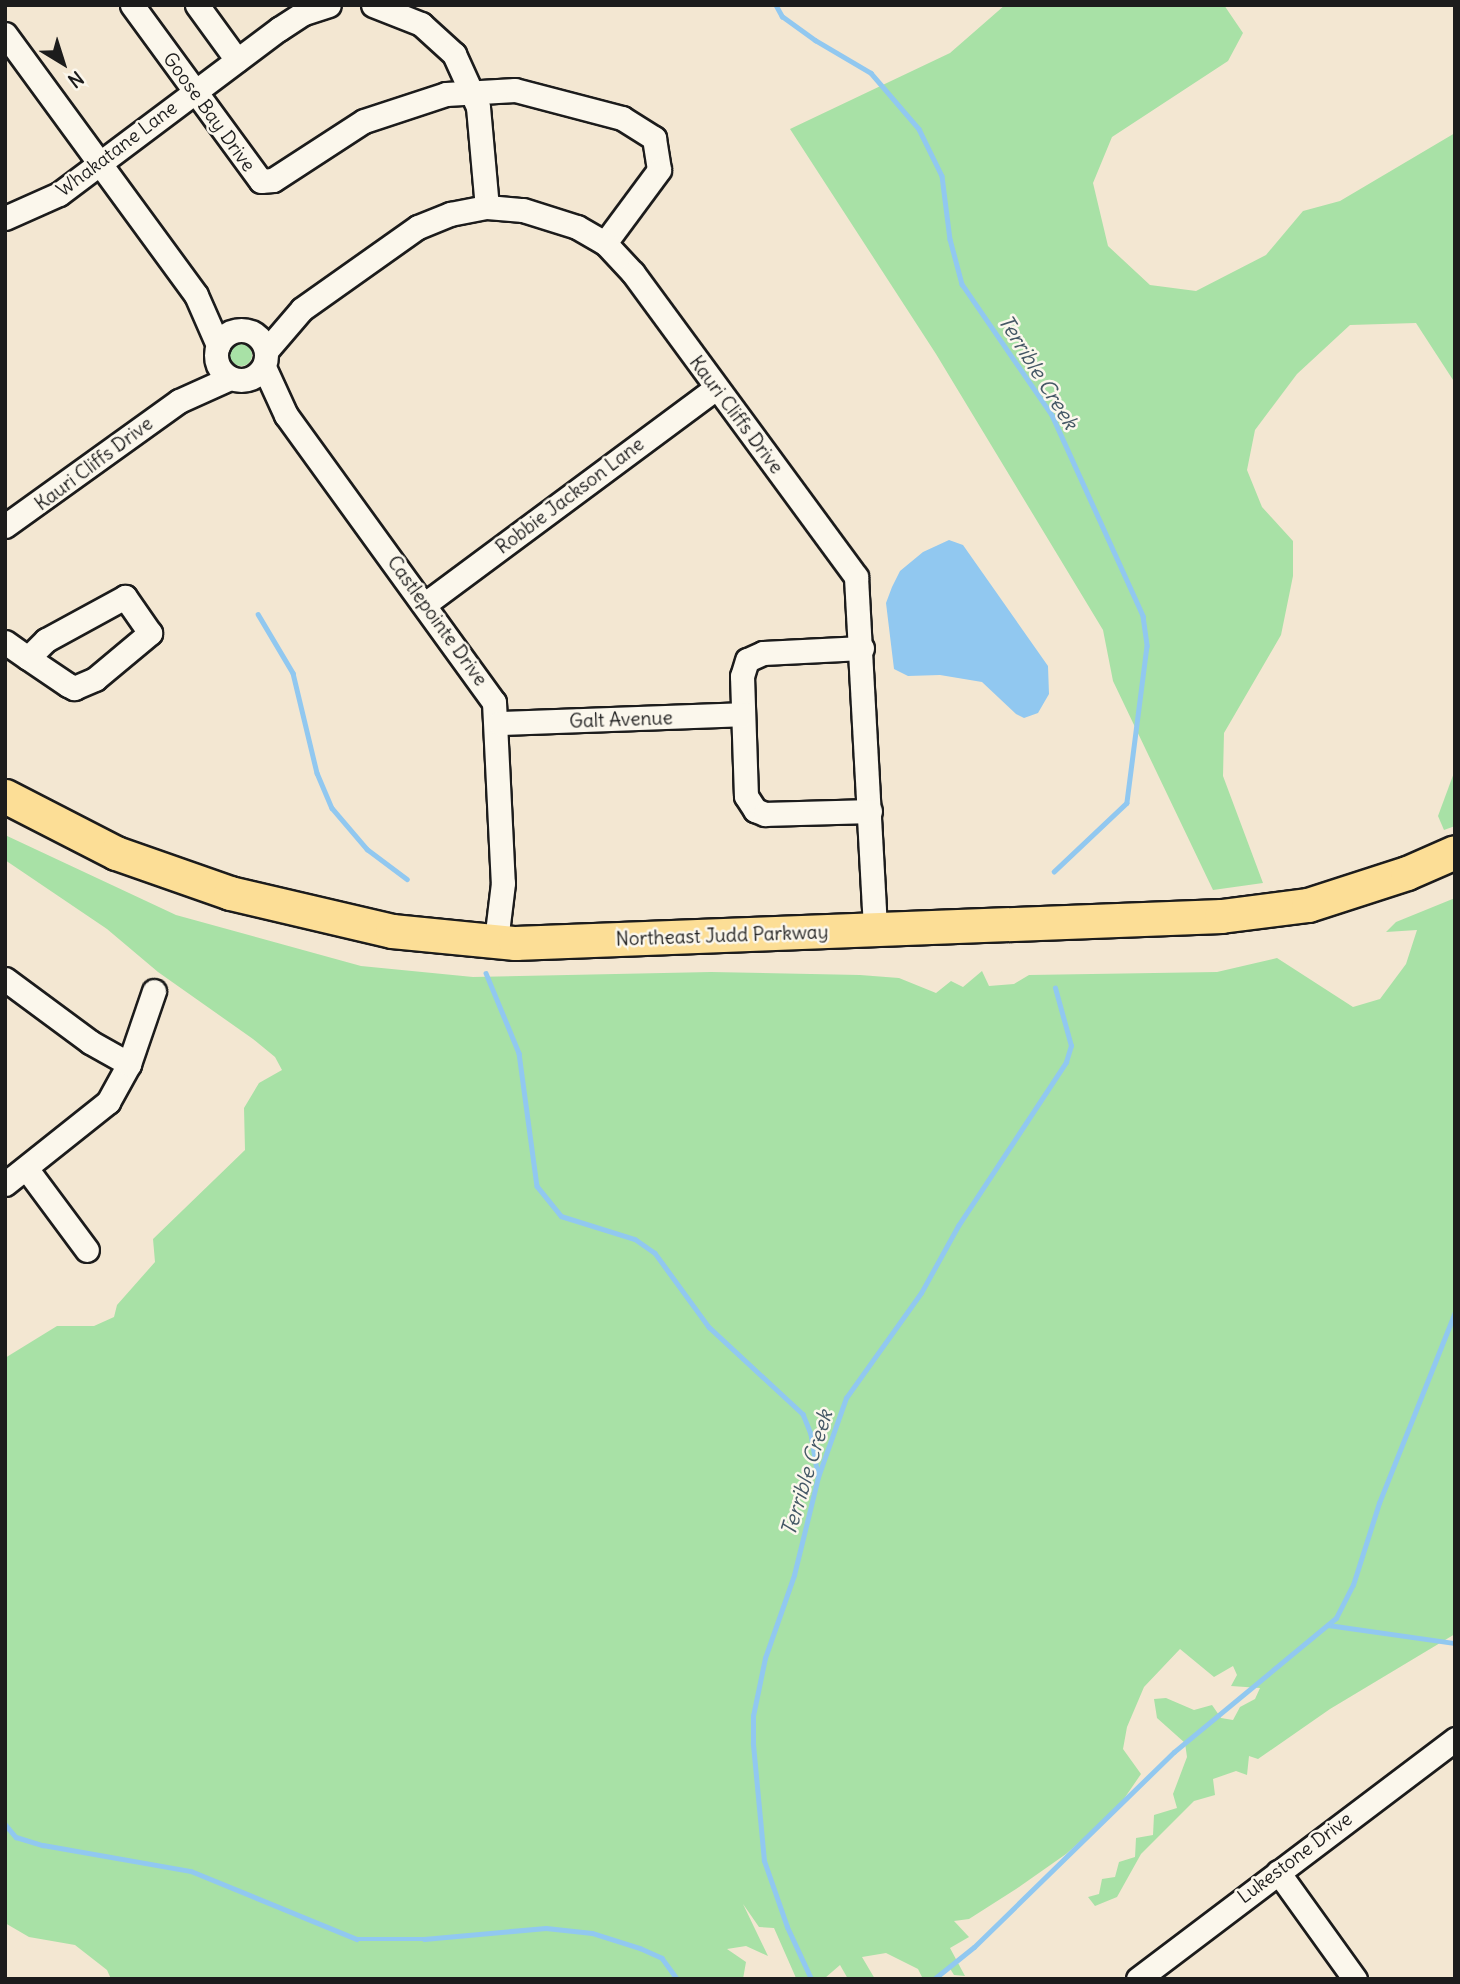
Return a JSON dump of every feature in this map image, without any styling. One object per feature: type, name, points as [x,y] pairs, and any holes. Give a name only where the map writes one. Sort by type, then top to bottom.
[{"type":"highway","name":"Northeast Judd Parkway","points":[[5,796],[116,853],[230,893],[392,931],[496,942],[875,931],[1221,916],[1308,905],[1407,873],[1455,852]]},
{"type":"street","name":"Goose Bay Drive","points":[[132,5],[255,177],[266,183],[364,121],[473,90],[515,90],[592,107],[622,118],[654,138],[659,170],[605,243]]},
{"type":"street","points":[[197,5],[237,61]]},
{"type":"street","name":"Whakatane Lane","points":[[5,218],[47,201],[304,13],[329,5]]},
{"type":"street","points":[[375,6],[421,24],[443,41],[473,90],[482,133],[487,208]]},
{"type":"street","points":[[5,34],[196,295],[217,352],[252,369]]},
{"type":"street","name":"Kauri Cliffs Drive","points":[[179,401],[184,390],[217,352],[244,331],[302,309],[418,227],[450,214],[487,208],[546,215],[605,243],[633,273],[856,577],[862,648],[875,931]]},
{"type":"street","points":[[196,295],[205,298],[244,331],[252,369]]},
{"type":"street","name":"Kauri Cliffs Drive","points":[[6,525],[179,401],[252,369],[302,309]]},
{"type":"street","name":"Castlepointe Drive","points":[[252,369],[489,692],[499,723],[503,883],[496,942]]},
{"type":"street","name":"Robbie Jackson Lane","points":[[425,604],[716,388]]},
{"type":"street","points":[[5,642],[28,658],[68,685],[85,686],[143,643],[150,633],[125,597],[46,640],[28,658]]},
{"type":"street","points":[[862,648],[754,655],[742,669],[746,796],[755,810],[789,815],[870,811]]},
{"type":"street","name":"Galt Avenue","points":[[499,723],[743,715]]},
{"type":"street","points":[[5,979],[90,1042],[129,1064]]},
{"type":"street","points":[[5,1184],[100,1111],[129,1064],[154,991]]},
{"type":"street","points":[[26,1168],[87,1250]]},
{"type":"street","name":"Lukestone Drive","points":[[1138,1979],[1455,1740]]},
{"type":"street","points":[[1278,1872],[1355,1979]]},
{"type":"green space","points":[[1005,5],[1224,5],[1243,33],[1228,61],[1112,137],[1093,183],[1108,246],[1150,285],[1196,291],[1266,255],[1303,211],[1340,201],[1455,133],[1455,383],[1416,323],[1350,325],[1297,374],[1255,430],[1247,470],[1262,507],[1293,541],[1293,576],[1281,635],[1224,733],[1223,776],[1263,883],[1213,890],[1113,681],[1103,630],[936,354],[790,129],[950,53]]},
{"type":"green space","points":[[241,344],[249,347],[252,355],[249,363],[241,366],[233,363],[230,355],[233,347]]},
{"type":"green space","points":[[1455,770],[1455,826],[1444,830],[1438,816]]},
{"type":"green space","points":[[5,835],[176,915],[361,966],[473,977],[711,972],[860,975],[899,978],[936,993],[951,981],[963,987],[982,971],[989,986],[1014,984],[1029,975],[1217,972],[1277,958],[1353,1007],[1380,999],[1406,964],[1417,930],[1386,932],[1396,922],[1455,898],[1455,1634],[1330,1709],[1258,1759],[1249,1756],[1247,1775],[1236,1771],[1213,1779],[1215,1795],[1194,1801],[1141,1854],[1117,1897],[1095,1906],[1088,1897],[1099,1894],[1102,1879],[1115,1877],[1119,1862],[1135,1857],[1136,1838],[1153,1835],[1154,1815],[1177,1808],[1173,1794],[1187,1757],[1185,1743],[1157,1718],[1154,1699],[1166,1698],[1194,1710],[1212,1705],[1221,1718],[1233,1720],[1240,1707],[1255,1699],[1260,1688],[1231,1686],[1237,1675],[1233,1666],[1214,1677],[1180,1649],[1144,1687],[1127,1727],[1123,1749],[1141,1774],[1117,1809],[1066,1854],[1019,1887],[969,1919],[954,1921],[969,1937],[950,1948],[965,1976],[954,1975],[949,1967],[933,1979],[923,1979],[918,1969],[886,1953],[862,1957],[875,1979],[848,1979],[840,1965],[825,1978],[796,1978],[774,1928],[759,1927],[743,1904],[768,1956],[746,1946],[727,1949],[746,1962],[743,1979],[111,1979],[107,1970],[75,1945],[29,1937],[5,1923],[5,1358],[57,1326],[94,1326],[114,1317],[117,1305],[155,1262],[153,1239],[245,1150],[244,1108],[259,1083],[282,1070],[275,1057],[253,1039],[158,972],[107,929],[5,860]]},
{"type":"water","points":[[949,540],[963,545],[1048,666],[1049,694],[1038,713],[1024,718],[1016,714],[982,682],[940,675],[908,676],[894,669],[886,603],[892,587],[900,571],[923,552]]},
{"type":"waterway","name":"Terrible Creek","points":[[776,5],[782,16],[815,40],[871,73],[919,129],[942,176],[950,239],[962,284],[1052,415],[1143,616],[1147,646],[1127,803],[1054,872]]},
{"type":"waterway","points":[[258,614],[293,673],[317,773],[332,808],[367,849],[407,879]]},
{"type":"waterway","points":[[486,973],[519,1053],[537,1186],[561,1216],[635,1239],[655,1253],[709,1327],[803,1414],[811,1434],[818,1476]]},
{"type":"waterway","name":"Terrible Creek","points":[[811,1979],[787,1927],[764,1861],[753,1744],[753,1716],[765,1658],[794,1575],[818,1477],[846,1398],[921,1293],[958,1226],[1066,1062],[1071,1046],[1055,988]]},
{"type":"waterway","points":[[934,1979],[974,1947],[1174,1752],[1336,1618],[1353,1585],[1379,1503],[1455,1312]]},
{"type":"waterway","points":[[1328,1625],[1455,1643]]},
{"type":"waterway","points":[[5,1824],[16,1837],[43,1845],[191,1871],[357,1939],[424,1939],[546,1928],[592,1933],[662,1958],[677,1979]]}]
